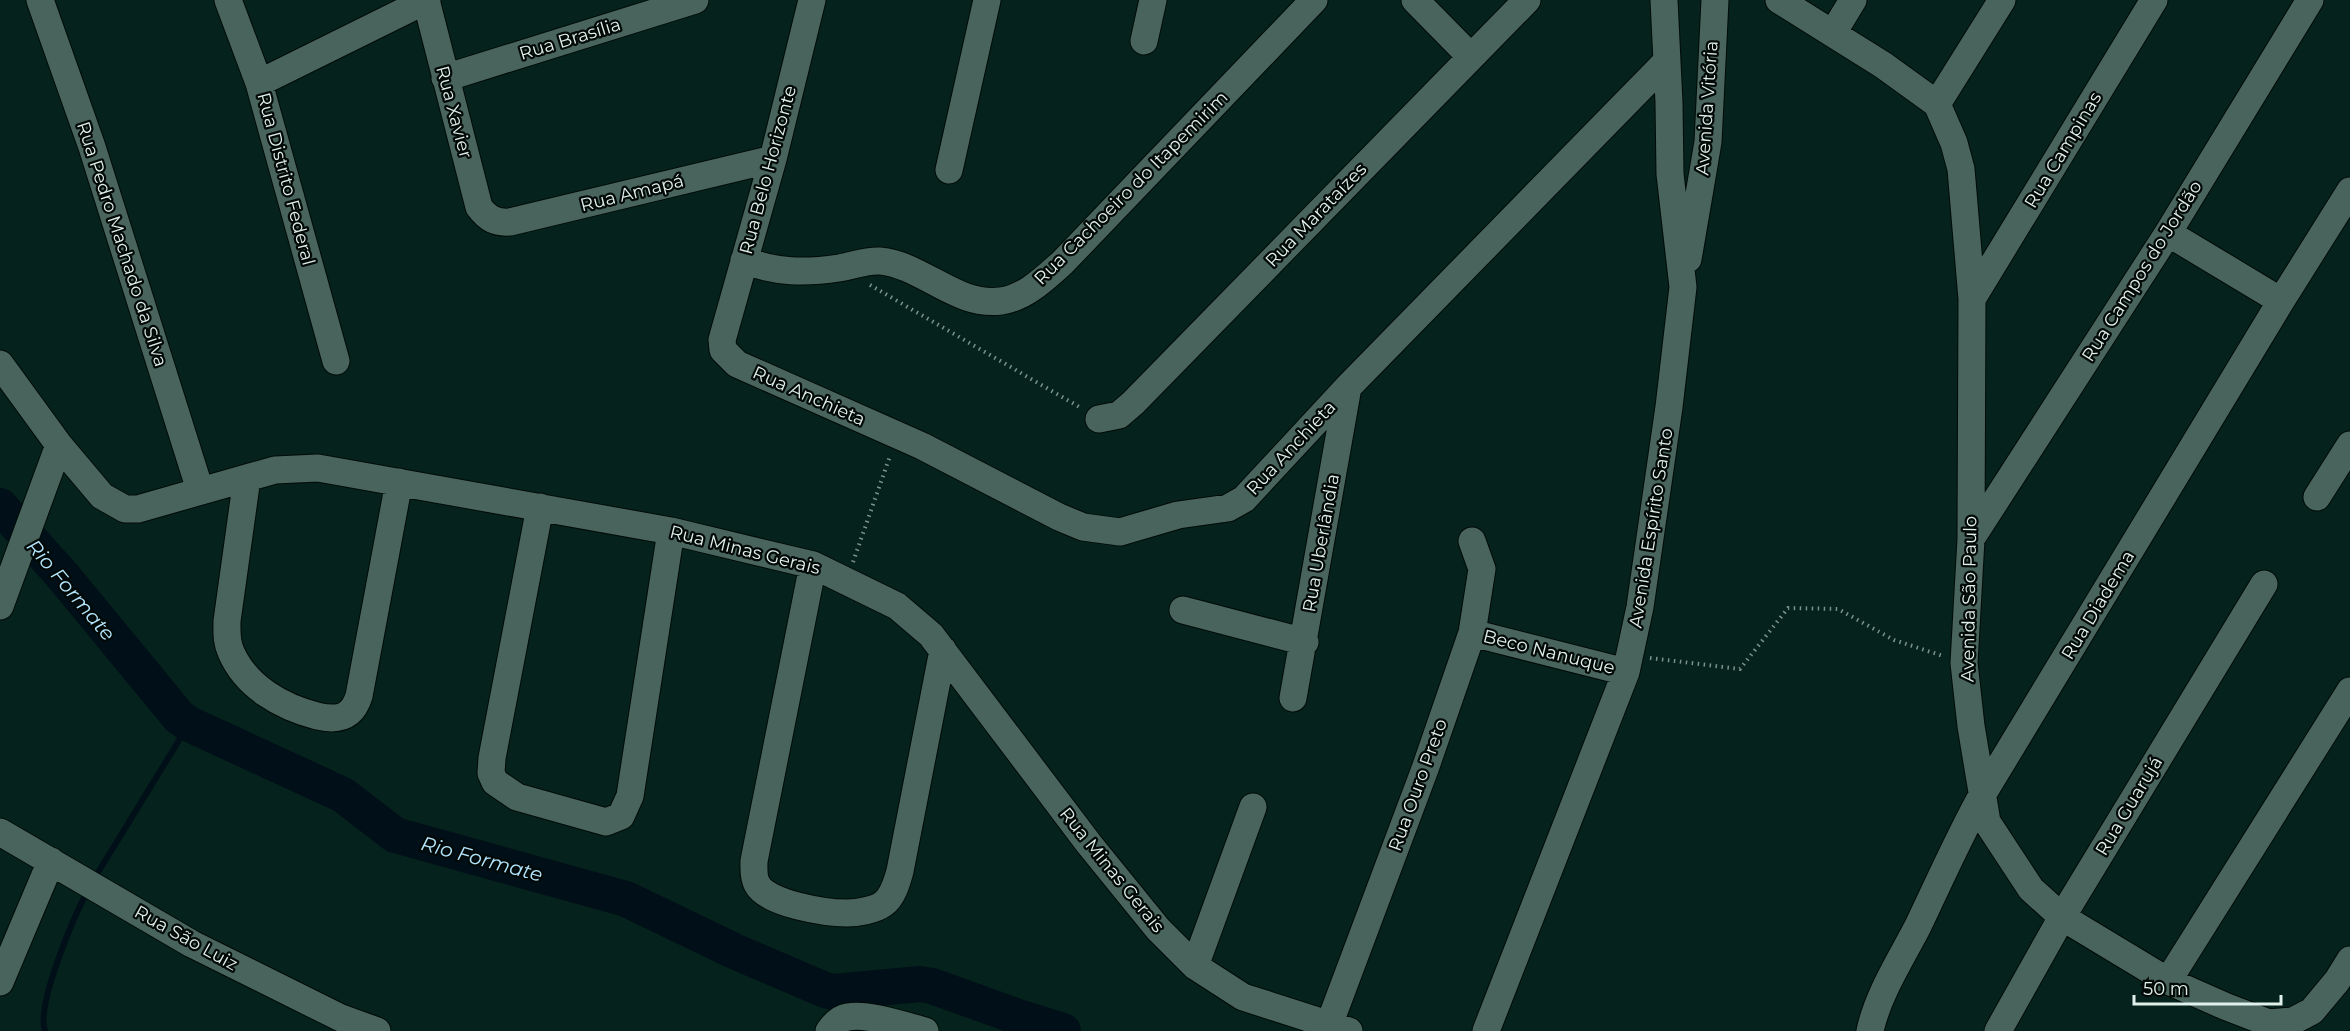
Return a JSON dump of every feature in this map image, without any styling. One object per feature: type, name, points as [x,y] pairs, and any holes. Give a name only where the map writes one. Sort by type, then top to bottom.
[{"type":"street","name":"Rua Pedro Machado da Silva","points":[[40,0],[92,147],[200,490]]},
{"type":"street","name":"Rua Xavier","points":[[426,0],[479,207],[491,220]]},
{"type":"street","points":[[260,84],[426,0]]},
{"type":"street","name":"Rua Brasília","points":[[445,78],[695,0]]},
{"type":"street","name":"Rua Belo Horizonte","points":[[722,340],[773,159],[812,0]]},
{"type":"street","points":[[950,170],[987,0]]},
{"type":"street","points":[[1144,41],[1153,0]]},
{"type":"street","name":"Rua Cachoeiro do Itapemirim","points":[[744,260],[763,268],[784,272],[841,268],[880,261],[900,266],[957,294],[993,302],[1014,298],[1032,288],[1062,263],[1314,0]]},
{"type":"street","points":[[1415,0],[1470,56]]},
{"type":"street","name":"Rua Marataízes","points":[[1100,419],[1119,414],[1133,403],[1527,0]]},
{"type":"street","name":"Avenida Espírito Santo","points":[[1486,1031],[1628,664],[1640,607],[1669,407],[1683,287],[1670,174],[1664,0]]},
{"type":"street","name":"Avenida Vitória","points":[[1683,287],[1708,142],[1715,0]]},
{"type":"street","points":[[1779,0],[1883,65],[1937,104],[2002,0]]},
{"type":"street","points":[[1833,33],[1853,0]]},
{"type":"street","name":"Rua Campinas","points":[[1972,299],[2154,0]]},
{"type":"street","name":"Rua Campos do Jordão","points":[[1971,539],[2168,233],[2310,0]]},
{"type":"street","name":"Rua Distrito Federal","points":[[235,7],[260,84],[336,361]]},
{"type":"street","name":"Rua Anchieta","points":[[722,340],[723,350],[737,364],[898,435],[1083,527],[1120,532],[1178,516],[1228,508],[1235,505],[1259,484],[1348,387],[1667,61]]},
{"type":"street","name":"Avenida São Paulo","points":[[1937,104],[1954,143],[1961,169],[1972,299],[1971,539],[1964,663],[1981,796],[1987,822],[2031,889],[2062,917],[2168,981],[2268,1027],[2293,1021],[2312,1011],[2337,981],[2350,960]]},
{"type":"street","name":"Rua Amapá","points":[[491,220],[501,223],[510,222],[773,159]]},
{"type":"street","points":[[1670,174],[1682,183],[1689,182],[1704,171]]},
{"type":"street","name":"Rua Diadema","points":[[1870,1031],[1883,995],[1957,840],[1981,796],[2350,191]]},
{"type":"street","points":[[2168,233],[2281,301]]},
{"type":"street","name":"Rua Minas Gerais","points":[[0,363],[59,445],[102,496],[124,509],[138,509],[274,470],[318,468],[671,531],[813,565],[847,579],[897,606],[922,627],[943,650],[1089,844],[1158,929],[1195,966],[1243,997],[1339,1028]]},
{"type":"street","name":"Rua Uberlândia","points":[[1293,698],[1305,642],[1348,387]]},
{"type":"street","points":[[0,606],[59,445]]},
{"type":"street","points":[[2317,496],[2350,445]]},
{"type":"street","points":[[247,478],[227,621],[228,646],[239,667],[259,688],[282,705],[328,719],[340,719],[349,715],[359,696],[399,482]]},
{"type":"street","points":[[540,507],[490,773],[502,789],[518,797],[606,822],[621,816],[630,796],[671,531]]},
{"type":"street","name":"Rua Ouro Preto","points":[[1339,1028],[1472,633],[1482,569],[1472,541]]},
{"type":"street","points":[[813,565],[754,861],[756,883],[770,896],[794,905],[848,913],[870,909],[884,903],[895,888],[943,650]]},
{"type":"street","name":"Rua Guarujá","points":[[1998,1031],[2062,917],[2264,584]]},
{"type":"street","points":[[1183,610],[1305,642]]},
{"type":"street","name":"Beco Nanuque","points":[[1472,633],[1628,664]]},
{"type":"street","points":[[2168,981],[2350,691]]},
{"type":"street","points":[[1195,966],[1253,807]]},
{"type":"street","name":"Rua São Luiz","points":[[0,832],[192,944],[338,1024],[377,1031]]},
{"type":"street","points":[[0,982],[51,861]]},
{"type":"street","points":[[829,1031],[842,1019],[850,1016],[892,1022],[926,1031]]},
{"type":"path","points":[[841,268],[1100,419]]},
{"type":"path","points":[[847,579],[898,435]]},
{"type":"path","points":[[1628,664],[1740,669],[1788,608],[1838,609],[1894,640],[1964,663]]},
{"type":"waterway","name":"Rio Formate","points":[[0,506],[62,575],[179,717],[189,724],[343,795],[395,835],[626,899],[734,951],[825,990],[833,992],[920,984],[932,986],[1063,1031]]},
{"type":"waterway","points":[[94,879],[189,724]]},
{"type":"waterway","points":[[45,1031],[46,1002],[51,982],[74,919],[88,890]]}]
